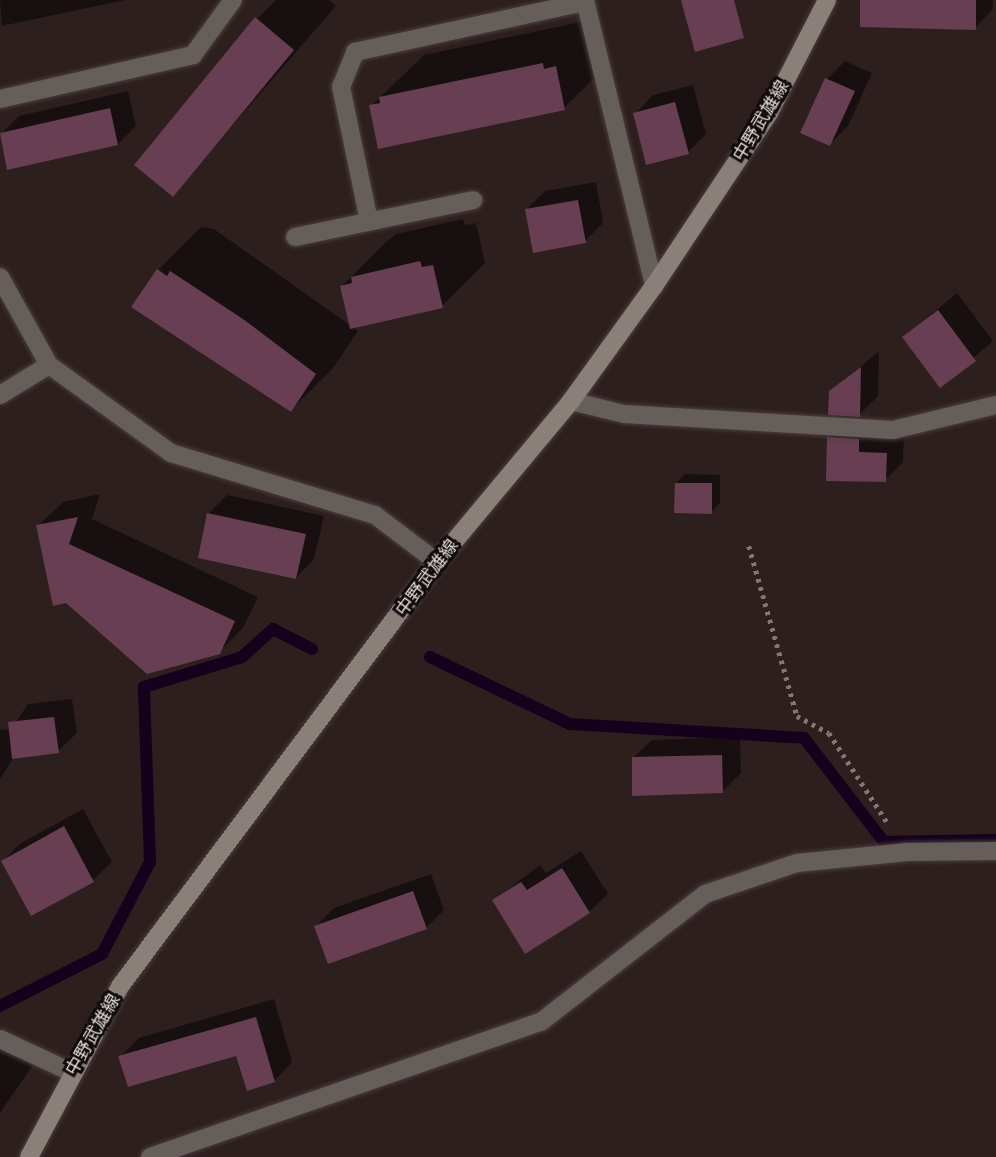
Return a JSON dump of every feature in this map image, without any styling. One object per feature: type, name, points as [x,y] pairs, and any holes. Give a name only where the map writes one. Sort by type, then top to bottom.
[{"type":"main road","name":"中野武雄線","points":[[29,1157],[71,1072],[121,985],[437,562],[571,401],[654,286],[769,113],[827,0]]},
{"type":"street","points":[[0,99],[193,55],[233,0]]},
{"type":"street","points":[[369,221],[341,87],[355,52],[585,1],[654,286]]},
{"type":"street","points":[[295,237],[472,200]]},
{"type":"street","points":[[0,277],[49,365],[172,453],[374,515],[437,562]]},
{"type":"street","points":[[0,395],[49,365]]},
{"type":"street","points":[[571,401],[624,414],[893,430],[996,405]]},
{"type":"street","points":[[150,1157],[542,1021],[705,894],[797,863],[906,852],[996,851]]},
{"type":"street","points":[[0,1039],[71,1072]]},
{"type":"path","points":[[749,546],[797,716],[829,733],[894,832]]},
{"type":"building","points":[[681,0],[734,0],[744,38],[695,52]]},
{"type":"building","points":[[860,0],[976,0],[976,30],[860,27]]},
{"type":"building","points":[[255,17],[294,50],[173,197],[134,165]]},
{"type":"building","points":[[543,63],[544,69],[556,66],[565,110],[378,149],[369,105],[380,103],[379,97]]},
{"type":"building","points":[[825,78],[855,91],[830,146],[800,133]]},
{"type":"building","points":[[675,102],[689,154],[646,165],[633,113]]},
{"type":"building","points":[[110,108],[118,145],[7,170],[0,133]]},
{"type":"building","points":[[578,200],[586,243],[533,253],[525,209]]},
{"type":"building","points":[[420,261],[422,267],[433,265],[443,308],[350,329],[340,286],[352,283],[351,277]]},
{"type":"building","points":[[157,269],[167,276],[170,271],[243,319],[316,374],[291,412],[131,307]]},
{"type":"building","points":[[938,310],[976,361],[940,388],[902,337]]},
{"type":"building","points":[[861,367],[860,417],[828,415],[829,391]]},
{"type":"building","points":[[827,437],[859,439],[859,452],[887,453],[886,482],[826,481]]},
{"type":"building","points":[[675,483],[712,483],[712,514],[674,513]]},
{"type":"building","points":[[207,513],[306,534],[296,579],[198,558]]},
{"type":"building","points":[[78,517],[69,544],[235,621],[220,654],[147,674],[66,603],[53,606],[36,525]]},
{"type":"building","points":[[54,717],[59,753],[12,759],[8,722]]},
{"type":"building","points":[[722,755],[723,793],[632,796],[632,757]]},
{"type":"building","points":[[64,826],[94,882],[31,916],[1,861]]},
{"type":"building","points":[[562,868],[590,913],[525,954],[492,900],[521,882],[527,890]]},
{"type":"building","points":[[413,891],[427,929],[328,964],[314,926]]},
{"type":"building","points":[[256,1017],[275,1082],[247,1091],[236,1056],[128,1087],[118,1056]]},
{"type":"waterway","points":[[0,1006],[102,954],[150,862],[144,687],[242,657],[273,629],[312,649]]},
{"type":"waterway","points":[[430,657],[570,724],[804,738],[884,842],[996,840]]}]
